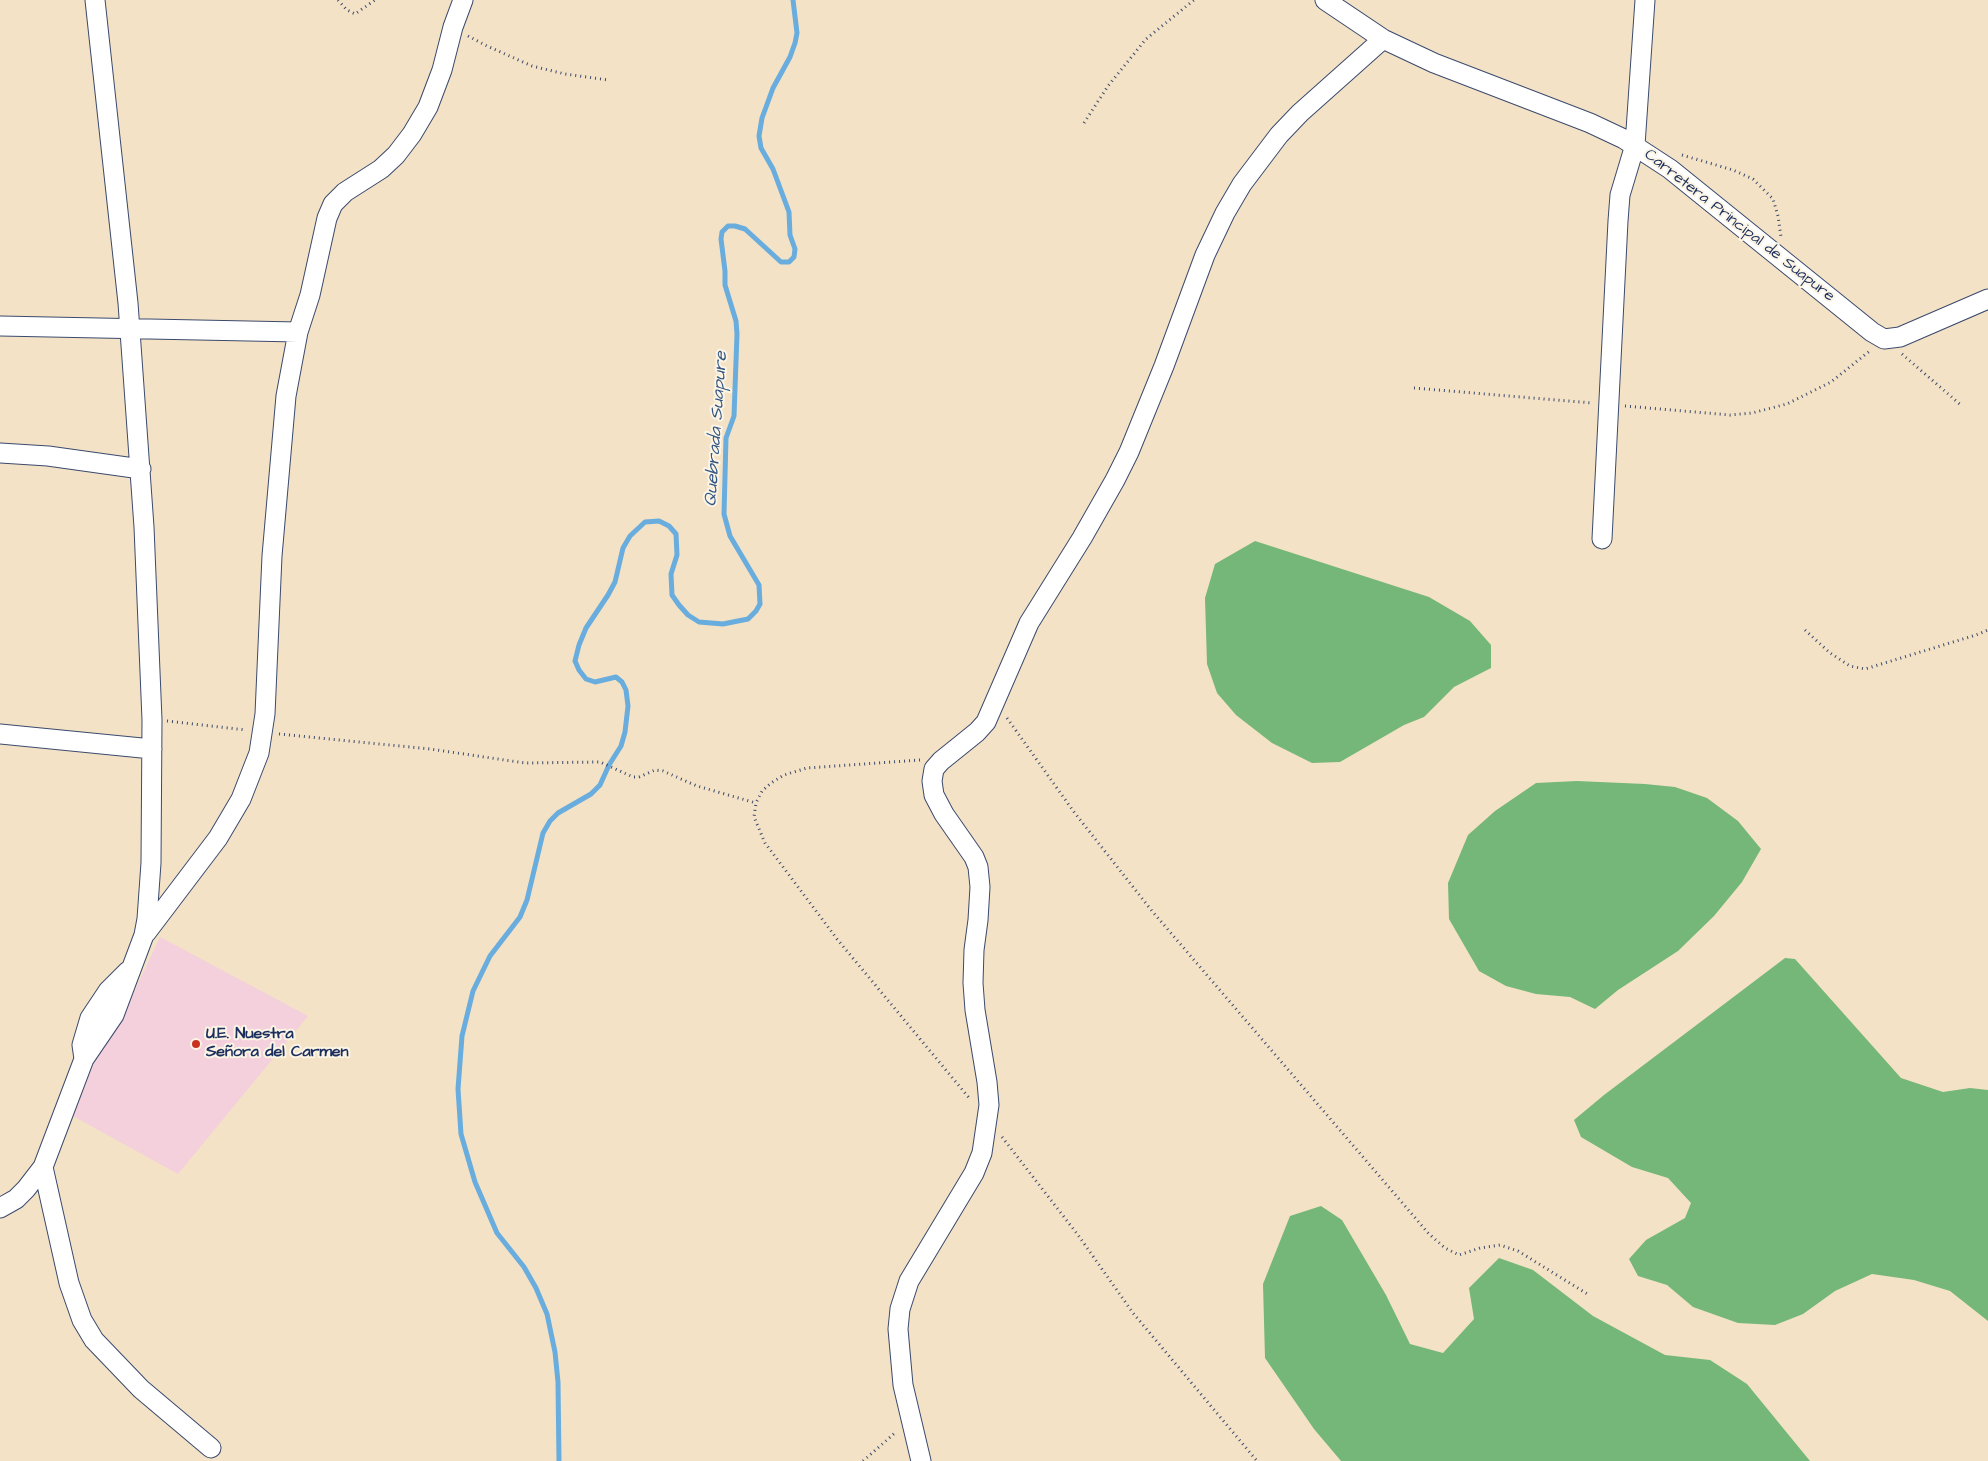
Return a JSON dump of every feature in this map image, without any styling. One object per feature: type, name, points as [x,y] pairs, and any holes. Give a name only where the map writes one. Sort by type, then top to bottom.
[{"type":"street","points":[[0,1208],[26,1189],[42,1167],[84,1059],[114,1015],[144,935],[147,919],[151,863],[152,720],[140,469],[130,328],[95,0]]},
{"type":"street","points":[[144,935],[218,838],[242,799],[259,753],[263,732],[268,672],[272,556],[286,396],[298,332],[310,295],[327,218],[333,204],[345,192],[381,169],[396,155],[412,134],[428,107],[438,80],[452,27],[463,0]]},
{"type":"street","name":"Carretera Principal de Suapure","points":[[1325,0],[1383,40],[1434,63],[1611,132],[1635,145],[1670,169],[1872,332],[1884,338]]},
{"type":"street","points":[[1602,540],[1620,195],[1635,145],[1646,0]]},
{"type":"street","points":[[921,1461],[903,1386],[899,1350],[900,1309],[909,1281],[974,1172],[982,1153],[989,1105],[973,984],[980,887],[978,867],[974,857],[944,814],[934,795],[932,781],[934,770],[945,757],[982,727],[989,717],[1029,622],[1098,511],[1129,452],[1164,366],[1205,256],[1225,213],[1242,184],[1279,134],[1383,40]]},
{"type":"street","points":[[1884,338],[1900,337],[1988,299]]},
{"type":"street","points":[[0,326],[298,332]]},
{"type":"street","points":[[0,453],[48,456],[140,469]]},
{"type":"street","points":[[0,734],[152,749]]},
{"type":"street","points":[[42,1167],[69,1284],[82,1320],[94,1340],[141,1389],[211,1448]]},
{"type":"path","points":[[338,0],[347,10],[355,14],[375,0]]},
{"type":"path","points":[[1084,123],[1108,86],[1146,39],[1194,0]]},
{"type":"path","points":[[452,27],[487,46],[532,66],[565,74],[608,80]]},
{"type":"path","points":[[1674,154],[1733,170],[1753,180],[1774,199],[1785,262]]},
{"type":"path","points":[[1414,388],[1730,415],[1752,413],[1787,404],[1831,382],[1884,338],[1962,406]]},
{"type":"path","points":[[1805,630],[1830,654],[1850,666],[1865,669],[1976,636],[1988,630]]},
{"type":"path","points":[[996,702],[1074,812],[1152,911],[1429,1234],[1445,1248],[1459,1255],[1480,1248],[1500,1245],[1518,1251],[1589,1295]]},
{"type":"path","points":[[152,720],[430,749],[538,764],[600,762],[633,777],[639,777],[654,770],[663,770],[698,786],[756,803]]},
{"type":"path","points":[[945,757],[807,768],[784,775],[762,791],[756,803],[754,817],[758,829],[765,843],[782,867],[837,939],[1019,1157],[1133,1313],[1257,1461]]},
{"type":"path","points":[[864,1461],[900,1428],[908,1410]]},
{"type":"shaded area","name":"U.E. Nuestra Señora del Carmen","points":[[160,937],[308,1016],[178,1174],[73,1116],[94,1063],[119,1024]]},
{"type":"green space","points":[[1255,541],[1429,597],[1470,621],[1491,645],[1491,668],[1454,687],[1424,717],[1404,725],[1340,762],[1312,763],[1272,743],[1236,715],[1217,693],[1207,664],[1205,598],[1215,564]]},
{"type":"green space","points":[[1577,781],[1675,787],[1707,798],[1738,821],[1761,849],[1742,882],[1714,916],[1678,951],[1618,990],[1595,1009],[1570,997],[1536,994],[1506,986],[1479,971],[1449,919],[1448,883],[1468,835],[1495,811],[1536,783]]},
{"type":"green space","points":[[1785,958],[1795,959],[1901,1078],[1943,1092],[1970,1088],[1988,1090],[1988,1321],[1950,1291],[1914,1280],[1872,1274],[1835,1291],[1803,1314],[1775,1325],[1738,1323],[1693,1307],[1667,1285],[1638,1276],[1629,1259],[1646,1240],[1685,1218],[1691,1203],[1668,1178],[1632,1167],[1581,1137],[1574,1120],[1604,1095]]},
{"type":"green space","points":[[1321,1206],[1342,1220],[1386,1295],[1410,1344],[1443,1353],[1474,1319],[1469,1288],[1499,1258],[1533,1270],[1593,1316],[1665,1355],[1710,1360],[1747,1384],[1810,1461],[1341,1461],[1314,1429],[1265,1358],[1263,1284],[1290,1216]]},
{"type":"waterway","name":"Quebrada Suapure","points":[[559,1461],[558,1382],[555,1352],[547,1314],[536,1288],[524,1267],[497,1233],[475,1182],[461,1134],[458,1089],[462,1036],[473,991],[490,956],[520,917],[527,900],[543,833],[550,821],[558,813],[591,794],[600,785],[609,765],[621,746],[625,732],[628,706],[626,690],[622,682],[616,677],[595,682],[586,679],[575,661],[586,628],[615,582],[623,548],[630,536],[645,522],[659,521],[669,526],[676,534],[677,555],[671,574],[672,595],[688,615],[699,622],[723,624],[748,619],[760,604],[759,585],[730,536],[724,514],[726,438],[734,416],[737,334],[736,321],[725,285],[721,239],[722,232],[728,226],[735,226],[745,229],[781,262],[789,262],[794,257],[795,249],[790,235],[789,212],[773,169],[761,148],[759,136],[762,118],[773,88],[790,57],[795,43],[797,33],[793,0]]},
{"type":"place","name":"U.E. Nuestra Señora del Carmen","points":[[196,1044]]}]
